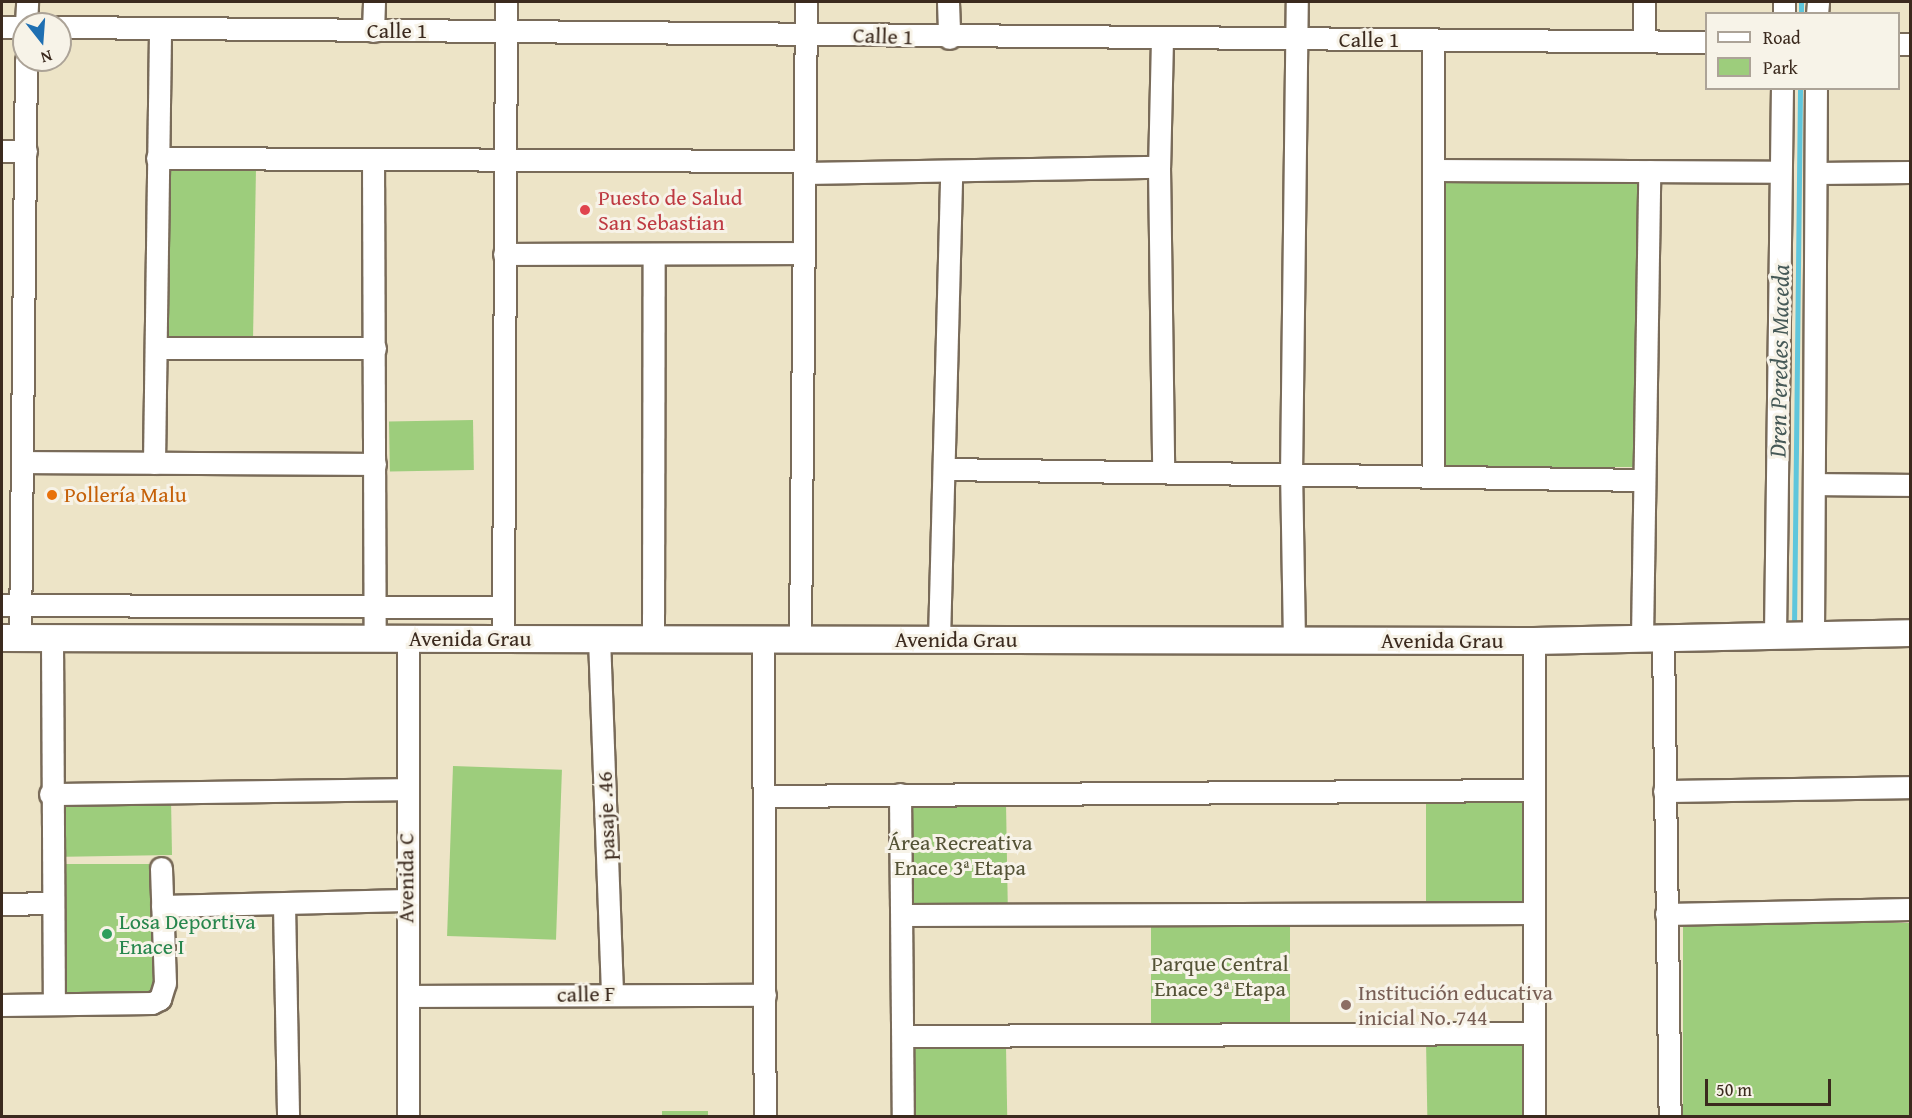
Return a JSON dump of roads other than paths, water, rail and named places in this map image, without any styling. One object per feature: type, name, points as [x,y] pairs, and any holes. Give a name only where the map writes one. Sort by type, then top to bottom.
[{"type":"main road","name":"Avenida Grau","points":[[11,638],[1534,641],[1911,633]]},
{"type":"street","points":[[373,31],[374,2]]},
{"type":"street","points":[[503,639],[506,2]]},
{"type":"street","points":[[800,640],[806,2]]},
{"type":"street","points":[[948,2],[949,38]]},
{"type":"street","points":[[1294,641],[1291,475],[1298,2]]},
{"type":"street","points":[[1644,2],[1644,41]]},
{"type":"street","name":"Calle 1","points":[[72,27],[805,33],[949,38],[1705,42]]},
{"type":"street","points":[[154,463],[160,28]]},
{"type":"street","points":[[1162,39],[1159,167],[1163,472]]},
{"type":"street","points":[[1433,41],[1433,475]]},
{"type":"street","points":[[11,638],[11,606],[22,462],[26,72]]},
{"type":"street","points":[[1774,635],[1782,90]]},
{"type":"street","points":[[1813,634],[1816,484],[1816,90]]},
{"type":"street","points":[[2,151],[26,151]]},
{"type":"street","points":[[157,158],[506,158],[951,173],[1159,167]]},
{"type":"street","points":[[373,159],[375,639]]},
{"type":"street","points":[[1434,170],[1780,172]]},
{"type":"street","points":[[1648,171],[1642,480],[1664,791],[1670,1116]]},
{"type":"street","points":[[1816,173],[1911,172]]},
{"type":"street","points":[[939,640],[951,173]]},
{"type":"street","points":[[504,254],[804,253]]},
{"type":"street","points":[[653,639],[654,254]]},
{"type":"street","points":[[156,348],[375,348]]},
{"type":"street","points":[[22,462],[375,464]]},
{"type":"street","points":[[944,469],[1642,480]]},
{"type":"street","points":[[1816,484],[1911,485]]},
{"type":"street","name":"Avenida Grau","points":[[11,606],[502,608]]},
{"type":"street","name":"pasaje .46","points":[[599,638],[612,994]]},
{"type":"street","points":[[52,639],[50,794],[54,1003]]},
{"type":"street","name":"Avenida C","points":[[408,639],[406,789],[408,1116]]},
{"type":"street","points":[[763,640],[765,1116]]},
{"type":"street","points":[[1534,641],[1534,1116]]},
{"type":"street","points":[[1664,791],[1911,787]]},
{"type":"street","points":[[50,794],[406,789]]},
{"type":"street","points":[[764,796],[1534,790]]},
{"type":"street","points":[[900,794],[903,915],[903,1116]]},
{"type":"street","points":[[2,1005],[152,1004],[160,999],[165,983],[161,868]]},
{"type":"street","points":[[162,906],[406,900]]},
{"type":"street","points":[[2,904],[53,903]]},
{"type":"street","points":[[284,904],[288,1116]]},
{"type":"street","points":[[1666,914],[1911,909]]},
{"type":"street","points":[[903,915],[1534,913]]},
{"type":"street","name":"calle F","points":[[408,996],[765,995]]},
{"type":"street","points":[[904,1036],[1533,1033]]},
{"type":"waterway","name":"Dren Peredes Maceda","points":[[1801,2],[1801,12]]},
{"type":"waterway","name":"Dren Peredes Maceda","points":[[1794,627],[1800,90]]},
{"type":"place","name":"Puesto de Salud San Sebastian","points":[[585,210]]},
{"type":"place","name":"Pollería Malu","points":[[52,495]]},
{"type":"place","name":"Losa Deportiva Enace I","points":[[107,934]]},
{"type":"place","name":"Institución educativa inicial No. 744","points":[[1346,1005]]},
{"type":"park label","name":"Área Recreativa Enace 3ª Etapa","points":[[960,854]]},
{"type":"park label","name":"Parque Central Enace 3ª Etapa","points":[[1220,976]]}]
